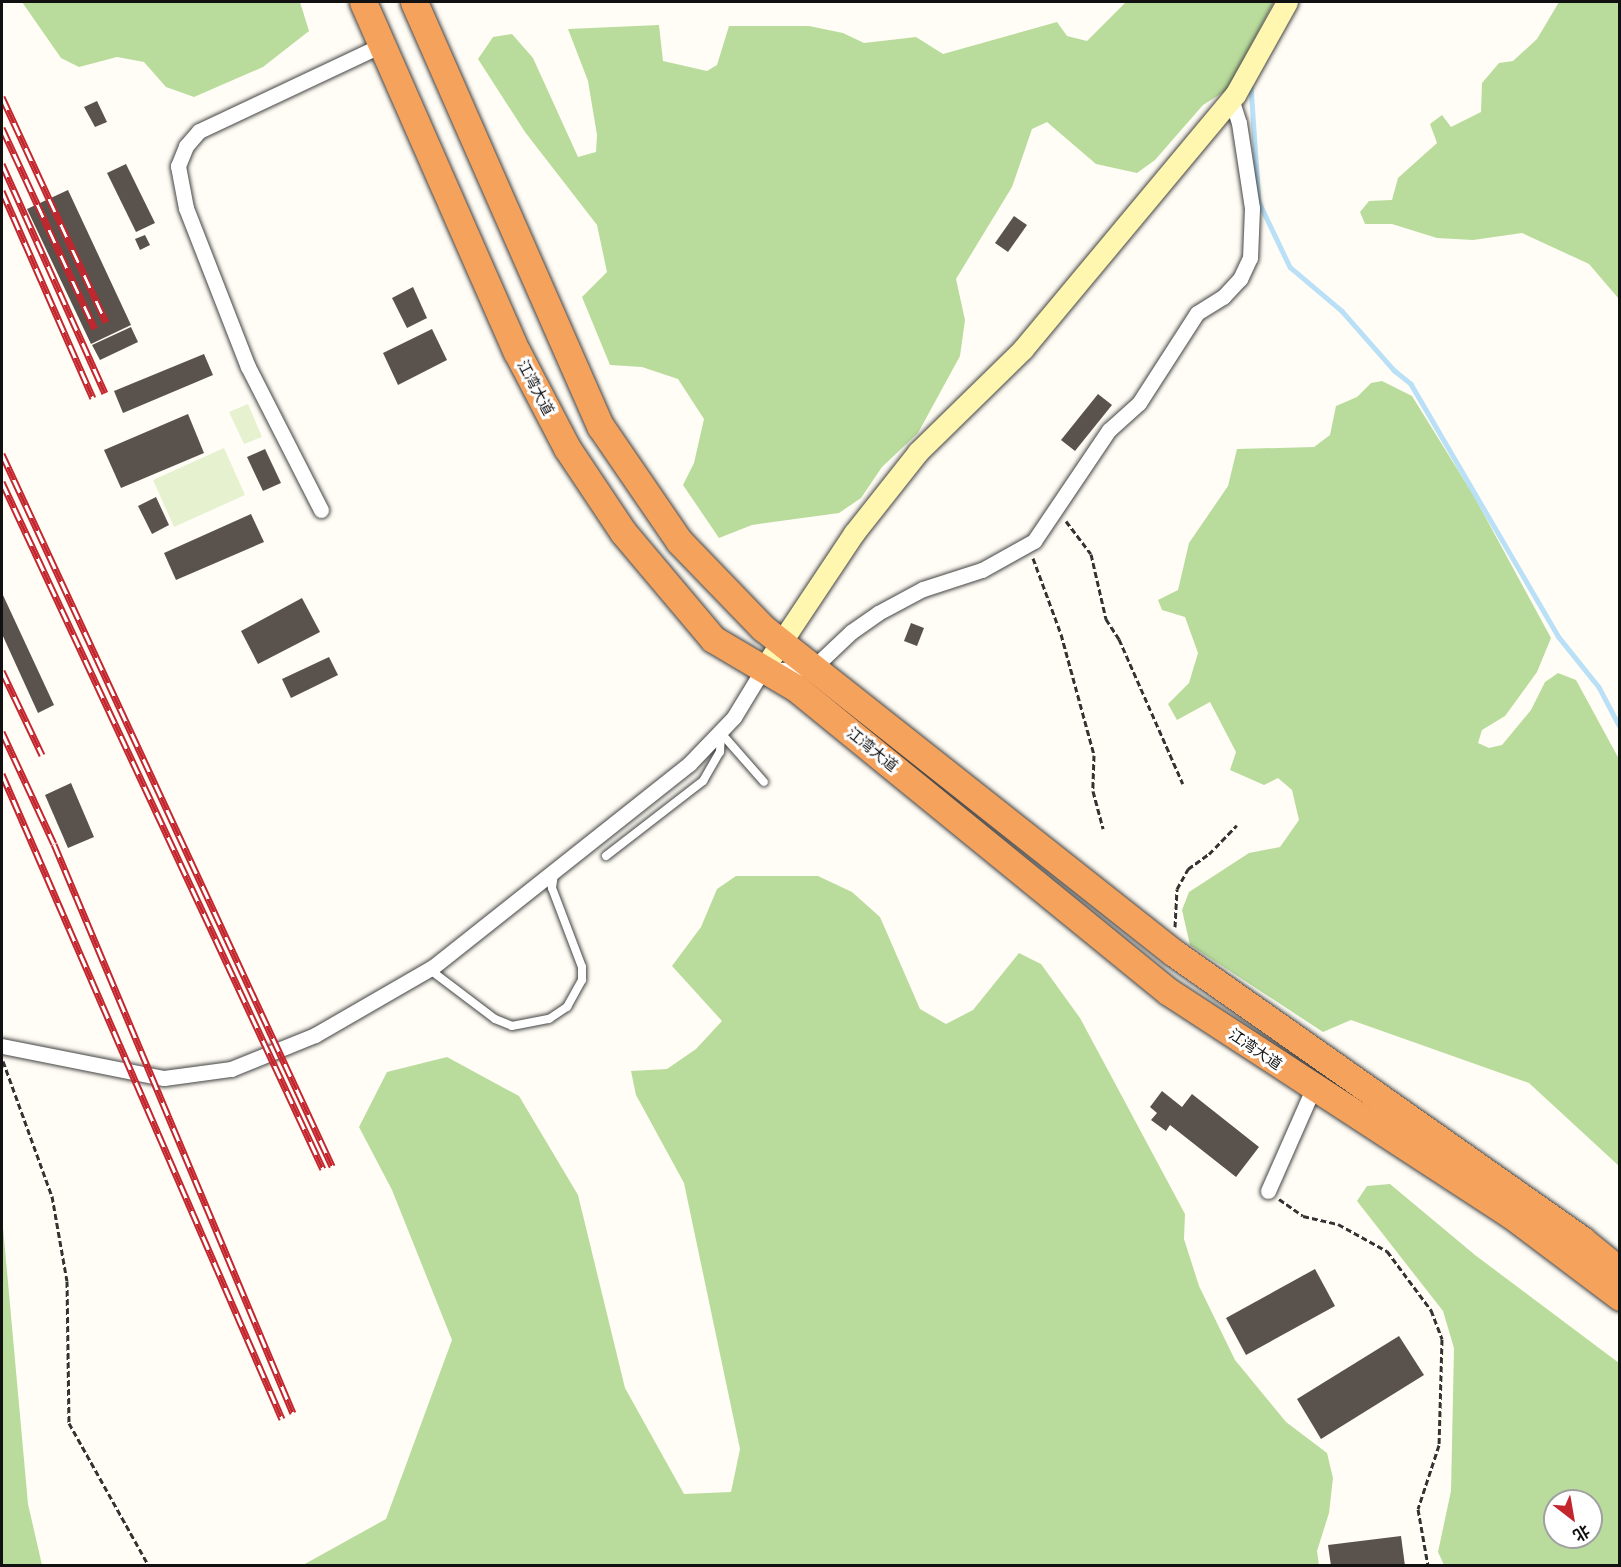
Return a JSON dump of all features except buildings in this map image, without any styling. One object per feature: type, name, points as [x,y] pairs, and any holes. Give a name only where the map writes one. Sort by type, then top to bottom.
[{"type":"highway","name":"江湾大道","points":[[363,2],[517,352],[567,448],[623,532],[685,609],[713,639],[762,671],[796,688],[1169,992],[1313,1089],[1510,1214],[1620,1297]]},
{"type":"highway","name":"江湾大道","points":[[414,2],[601,427],[679,542],[782,643],[1174,952],[1582,1239],[1620,1271]]},
{"type":"street","points":[[2,1046],[164,1078],[206,1074],[255,1062],[315,1035],[429,969],[689,764],[734,717],[854,533],[912,460],[1023,349],[1231,99],[1264,49],[1287,2]]},
{"type":"street","points":[[321,510],[248,367],[186,208],[178,166],[186,146],[199,131],[382,45]]},
{"type":"street","points":[[762,671],[813,668],[851,632],[878,613],[923,589],[982,570],[1034,541],[1109,430],[1139,403],[1197,313],[1235,285],[1250,258],[1252,208],[1239,123],[1231,99]]},
{"type":"street","points":[[1268,1191],[1313,1089]]},
{"type":"lane","points":[[720,731],[764,782]]},
{"type":"lane","points":[[606,856],[703,781],[720,752],[720,731]]},
{"type":"lane","points":[[429,969],[495,1018],[512,1026],[549,1020],[567,1007],[582,980],[582,967],[552,888],[555,870]]},
{"type":"path","points":[[1056,508],[1091,554],[1106,619],[1119,639],[1183,784]]},
{"type":"path","points":[[1028,545],[1058,625],[1091,745],[1094,791],[1103,829]]},
{"type":"path","points":[[1174,952],[1177,889],[1188,869],[1209,854],[1237,825]]},
{"type":"path","points":[[2,1056],[52,1196],[67,1281],[69,1423],[149,1566]]},
{"type":"path","points":[[1268,1191],[1303,1216],[1338,1224],[1387,1251],[1431,1310],[1442,1339],[1439,1445],[1418,1509],[1428,1566]]},
{"type":"green space","points":[[22,2],[300,2],[309,31],[263,67],[194,97],[166,87],[144,62],[117,57],[79,67],[61,58]]},
{"type":"green space","points":[[1126,2],[1274,2],[1227,90],[1203,105],[1155,160],[1137,173],[1096,164],[1047,122],[1032,129],[1012,187],[956,279],[965,320],[960,356],[918,433],[882,467],[861,498],[839,513],[752,525],[719,538],[683,485],[694,463],[704,419],[678,379],[642,367],[610,365],[582,297],[607,272],[597,225],[525,132],[478,59],[493,37],[512,34],[533,58],[578,157],[596,152],[597,135],[588,81],[568,29],[659,25],[663,61],[707,71],[717,65],[729,26],[809,26],[843,33],[864,43],[916,37],[943,54],[1057,22],[1067,36],[1087,41]]},
{"type":"green space","points":[[1559,2],[1619,2],[1619,299],[1589,264],[1522,233],[1473,240],[1437,238],[1392,224],[1365,224],[1360,212],[1369,201],[1392,200],[1398,178],[1437,143],[1430,124],[1442,115],[1451,127],[1481,112],[1482,83],[1499,63],[1513,61],[1537,39]]},
{"type":"green space","points":[[1382,381],[1412,396],[1474,496],[1551,638],[1537,672],[1505,716],[1482,730],[1478,743],[1489,748],[1502,745],[1531,710],[1545,682],[1558,673],[1576,680],[1619,759],[1619,1166],[1529,1083],[1351,1020],[1323,1032],[1190,945],[1182,910],[1189,892],[1249,853],[1280,847],[1299,820],[1292,790],[1278,778],[1264,785],[1230,770],[1236,752],[1210,702],[1177,720],[1168,704],[1189,683],[1198,653],[1185,617],[1162,610],[1158,600],[1178,590],[1189,543],[1228,486],[1237,449],[1314,447],[1330,435],[1336,406],[1357,397],[1371,383]]},
{"type":"green space","points":[[248,404],[262,437],[244,444],[229,412]]},
{"type":"green space","points":[[224,448],[245,495],[174,527],[153,480]]},
{"type":"green space","points":[[736,876],[818,876],[852,892],[880,917],[920,1009],[946,1024],[973,1010],[1019,953],[1041,964],[1080,1018],[1185,1214],[1184,1239],[1199,1286],[1235,1360],[1286,1422],[1327,1453],[1333,1478],[1329,1513],[1317,1551],[1319,1565],[303,1565],[386,1519],[452,1340],[392,1190],[359,1127],[387,1072],[447,1057],[519,1096],[578,1195],[625,1388],[684,1494],[731,1492],[740,1449],[684,1183],[636,1095],[631,1071],[667,1069],[696,1049],[722,1021],[672,966],[701,927],[717,889]]},
{"type":"green space","points":[[1390,1184],[1475,1255],[1619,1363],[1619,1565],[1444,1565],[1438,1552],[1451,1491],[1454,1348],[1443,1311],[1357,1201],[1367,1186]]},
{"type":"green space","points":[[2,1216],[28,1504],[42,1565],[2,1565]]},
{"type":"waterway","points":[[1251,86],[1259,202],[1290,267],[1342,311],[1394,370],[1411,384],[1558,636],[1599,687],[1620,727]]},
{"type":"railway","points":[[2,97],[106,322]]},
{"type":"railway","points":[[2,128],[95,329]]},
{"type":"railway","points":[[2,164],[105,393]]},
{"type":"railway","points":[[2,191],[93,398]]},
{"type":"railway","points":[[2,454],[332,1166]]},
{"type":"railway","points":[[2,482],[323,1169]]},
{"type":"railway","points":[[2,671],[42,755]]},
{"type":"railway","points":[[2,732],[54,844],[293,1413]]},
{"type":"railway","points":[[2,774],[282,1419]]}]
